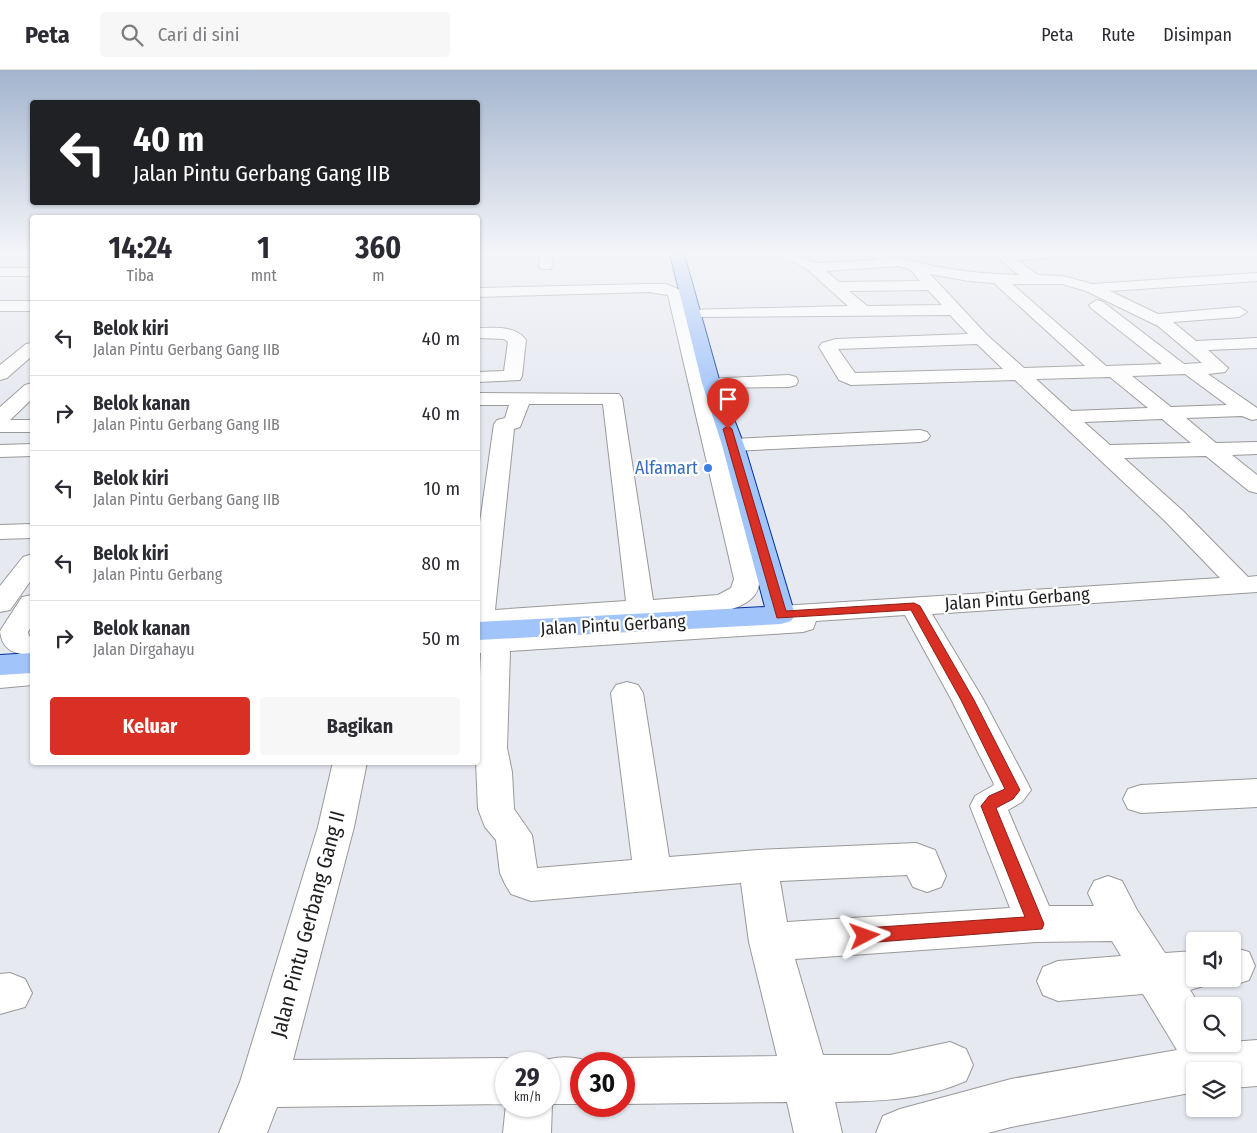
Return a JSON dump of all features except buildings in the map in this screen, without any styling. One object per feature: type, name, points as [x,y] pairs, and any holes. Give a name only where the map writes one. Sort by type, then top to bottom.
[{"type":"main road","points":[[690,304],[711,382],[733,444],[781,615]]},
{"type":"main road","name":"Jalan Pintu Gerbang","points":[[483,632],[642,617],[781,615]]},
{"type":"street","points":[[480,399],[612,398],[642,617],[724,603],[743,592],[747,586],[747,579],[678,304]]},
{"type":"street","points":[[855,304],[864,312]]},
{"type":"street","points":[[947,304],[981,339],[1249,584]]},
{"type":"street","points":[[1027,304],[1107,370],[1167,412],[1257,486]]},
{"type":"street","points":[[1103,304],[1186,370],[1252,414]]},
{"type":"street","points":[[981,339],[836,344],[828,347],[846,376],[851,378],[1219,368],[1156,319],[1120,304]]},
{"type":"street","points":[[0,306],[30,306]]},
{"type":"street","points":[[695,319],[953,310]]},
{"type":"street","points":[[1156,319],[1231,313],[1257,332]]},
{"type":"street","points":[[695,319],[741,324]]},
{"type":"street","points":[[480,333],[502,333],[514,336],[517,340],[513,386],[520,388],[591,386]]},
{"type":"street","points":[[0,358],[30,336]]},
{"type":"street","points":[[1192,346],[1257,343]]},
{"type":"street","points":[[0,374],[30,350]]},
{"type":"street","points":[[480,377],[514,376]]},
{"type":"street","points":[[711,382],[789,381]]},
{"type":"street","points":[[0,418],[30,391]]},
{"type":"street","points":[[521,398],[513,423],[504,424],[483,632],[490,748],[496,772],[496,809],[498,817],[514,835],[518,873],[522,879],[531,884],[758,866],[916,859],[922,861],[927,876]]},
{"type":"street","points":[[1068,417],[1167,412],[1252,414]]},
{"type":"street","points":[[0,426],[30,426]]},
{"type":"street","points":[[733,444],[920,436]]},
{"type":"street","points":[[1105,452],[1257,448]]},
{"type":"street","points":[[3,453],[30,450]]},
{"type":"street","points":[[0,532],[30,531]]},
{"type":"street","points":[[0,588],[30,550]]},
{"type":"street","points":[[0,604],[30,565]]},
{"type":"street","name":"Jalan Pintu Gerbang","points":[[781,615],[917,611],[1249,584]]},
{"type":"street","points":[[0,624],[30,585]]},
{"type":"street","points":[[21,661],[21,645],[16,641],[14,632],[30,606]]},
{"type":"street","points":[[483,632],[917,611],[968,700],[1010,782],[1013,790],[1008,796],[994,800],[988,806],[1036,924]]},
{"type":"street","points":[[626,693],[653,875]]},
{"type":"street","name":"Jalan Pintu Gerbang Gang II","points":[[243,1133],[263,1084],[336,827],[349,765]]},
{"type":"street","points":[[1141,799],[1257,793]]},
{"type":"street","points":[[758,866],[770,942],[806,1079],[818,1133]]},
{"type":"street","points":[[770,942],[1036,924],[1115,908],[1154,974],[1216,1053],[1012,1103],[900,1133]]},
{"type":"street","points":[[1058,981],[1186,971]]},
{"type":"street","points":[[635,1081],[890,1078],[950,1065]]},
{"type":"street","points":[[263,1084],[495,1081]]},
{"type":"street","points":[[527,1133],[528,1117]]},
{"type":"place","name":"Alfamart","points":[[708,468]]},
{"type":"route","points":[[728,429],[781,615],[914,606],[968,700],[1013,790],[1008,796],[994,800],[988,806],[1036,924],[865,936]]}]
